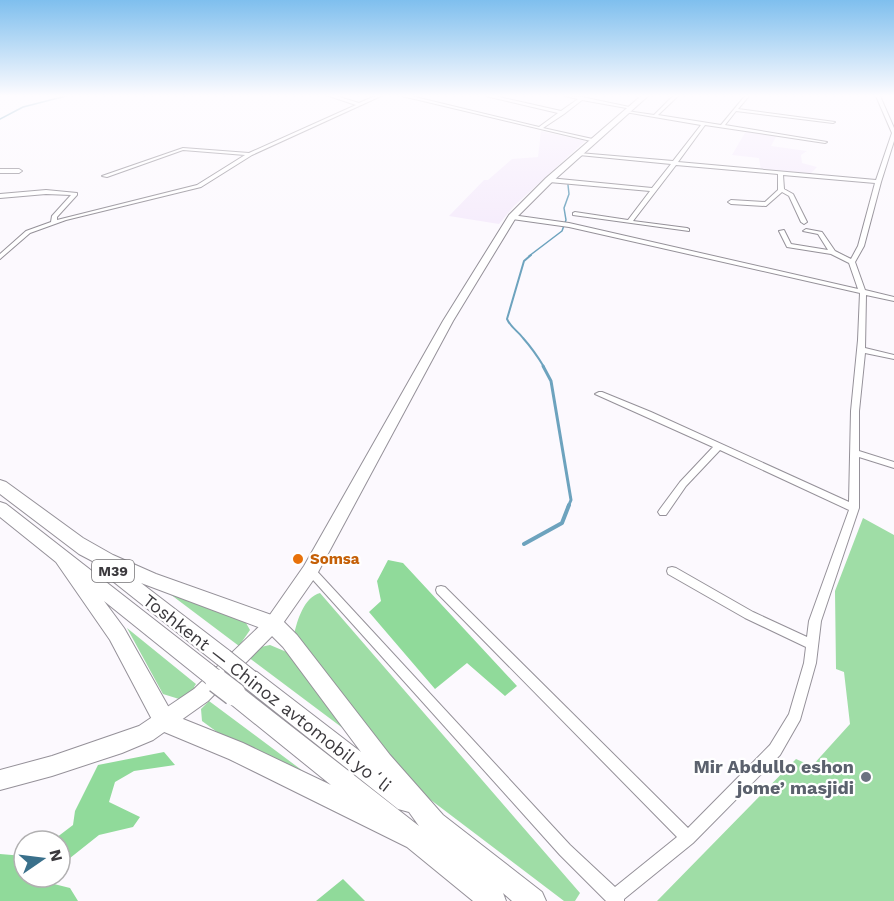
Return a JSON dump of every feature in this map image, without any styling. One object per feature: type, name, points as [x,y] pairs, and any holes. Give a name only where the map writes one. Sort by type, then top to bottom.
[{"type":"highway","name":"Toshkent — Chinoz avtomobil yoʻli","points":[[0,486],[224,658],[242,687]]},
{"type":"highway","name":"Toshkent — Chinoz avtomobil yoʻli","points":[[0,508],[208,673],[242,687],[426,831],[533,901]]},
{"type":"highway","points":[[77,543],[106,560],[150,579],[273,624],[290,641],[353,722],[426,831]]},
{"type":"highway","points":[[61,556],[117,634],[172,726],[426,831]]},
{"type":"highway","name":"Toshkent — Chinoz avtomobil yoʻli","points":[[426,831],[494,901]]},
{"type":"main road","points":[[0,780],[172,726],[273,624],[310,571],[478,267],[513,217],[549,180],[598,138]]},
{"type":"street","points":[[0,257],[28,232],[54,222],[199,186],[250,154],[286,138]]},
{"type":"street","points":[[583,138],[595,141]]},
{"type":"street","points":[[630,221],[694,138]]},
{"type":"street","points":[[800,138],[825,142]]},
{"type":"street","points":[[852,262],[861,246],[878,182],[892,148]]},
{"type":"street","points":[[105,176],[183,149],[250,154]]},
{"type":"street","points":[[579,154],[878,182]]},
{"type":"street","points":[[0,171],[20,171]]},
{"type":"street","points":[[780,173],[781,190]]},
{"type":"street","points":[[549,180],[654,190]]},
{"type":"street","points":[[731,202],[766,204],[781,190]]},
{"type":"street","points":[[781,190],[791,195],[804,222]]},
{"type":"street","points":[[0,196],[46,192],[75,194],[54,217],[54,222]]},
{"type":"street","points":[[575,214],[687,230]]},
{"type":"street","points":[[513,217],[569,225],[894,299]]},
{"type":"street","points":[[310,571],[565,850],[616,900],[688,838],[775,750],[795,716],[813,645],[815,621],[854,508],[855,411],[861,350],[863,293],[852,262],[832,252],[789,246],[782,231]]},
{"type":"street","points":[[806,231],[820,233],[832,252]]},
{"type":"street","points":[[861,350],[894,357]]},
{"type":"street","points":[[599,394],[854,508]]},
{"type":"street","points":[[663,512],[682,484],[718,447]]},
{"type":"street","points":[[855,453],[894,465]]},
{"type":"street","points":[[672,571],[749,615],[813,645]]},
{"type":"street","points":[[441,590],[688,838]]},
{"type":"shaded area","points":[[540,138],[572,138],[585,141],[514,206],[499,224],[449,216],[484,180],[488,180],[512,159],[538,157]]},
{"type":"shaded area","points":[[742,138],[775,138],[771,146],[807,151],[801,155],[802,163],[817,167],[810,174],[761,170],[759,158],[732,155]]},
{"type":"green space","points":[[863,518],[894,535],[894,901],[657,901],[796,759],[812,766],[850,724],[844,672],[836,669],[835,591]]},
{"type":"green space","points":[[388,560],[403,563],[517,686],[505,696],[467,663],[435,689],[369,612],[381,601],[377,581]]},
{"type":"green space","points":[[158,585],[246,623],[250,630],[239,646]]},
{"type":"green space","points":[[320,593],[580,893],[575,901],[564,901],[415,788],[294,635],[299,617],[306,604],[314,595]]},
{"type":"green space","points":[[127,628],[196,684],[194,687],[196,690],[179,699],[163,694]]},
{"type":"green space","points":[[270,645],[289,653],[364,744],[248,657],[256,648]]},
{"type":"green space","points":[[209,701],[315,780],[217,732],[202,721],[201,709]]},
{"type":"green space","points":[[164,752],[175,765],[134,771],[115,782],[109,802],[140,817],[133,827],[99,835],[72,856],[72,829],[68,829],[73,825],[75,811],[98,765]]},
{"type":"green space","points":[[0,854],[12,855],[12,889],[71,889],[78,901],[0,901]]},
{"type":"green space","points":[[343,879],[365,901],[316,901]]},
{"type":"waterway","points":[[529,256],[562,231],[566,220],[564,208],[569,194],[568,185]]},
{"type":"waterway","points":[[531,255],[524,261],[507,319],[532,348],[544,367]]},
{"type":"waterway","points":[[543,366],[551,381],[571,500],[568,507]]},
{"type":"waterway","points":[[524,544],[562,523],[569,505]]},
{"type":"place","name":"Somsa","points":[[298,559]]},
{"type":"place","name":"Mir Abdullo eshon jome’ masjidi","points":[[866,777]]}]
